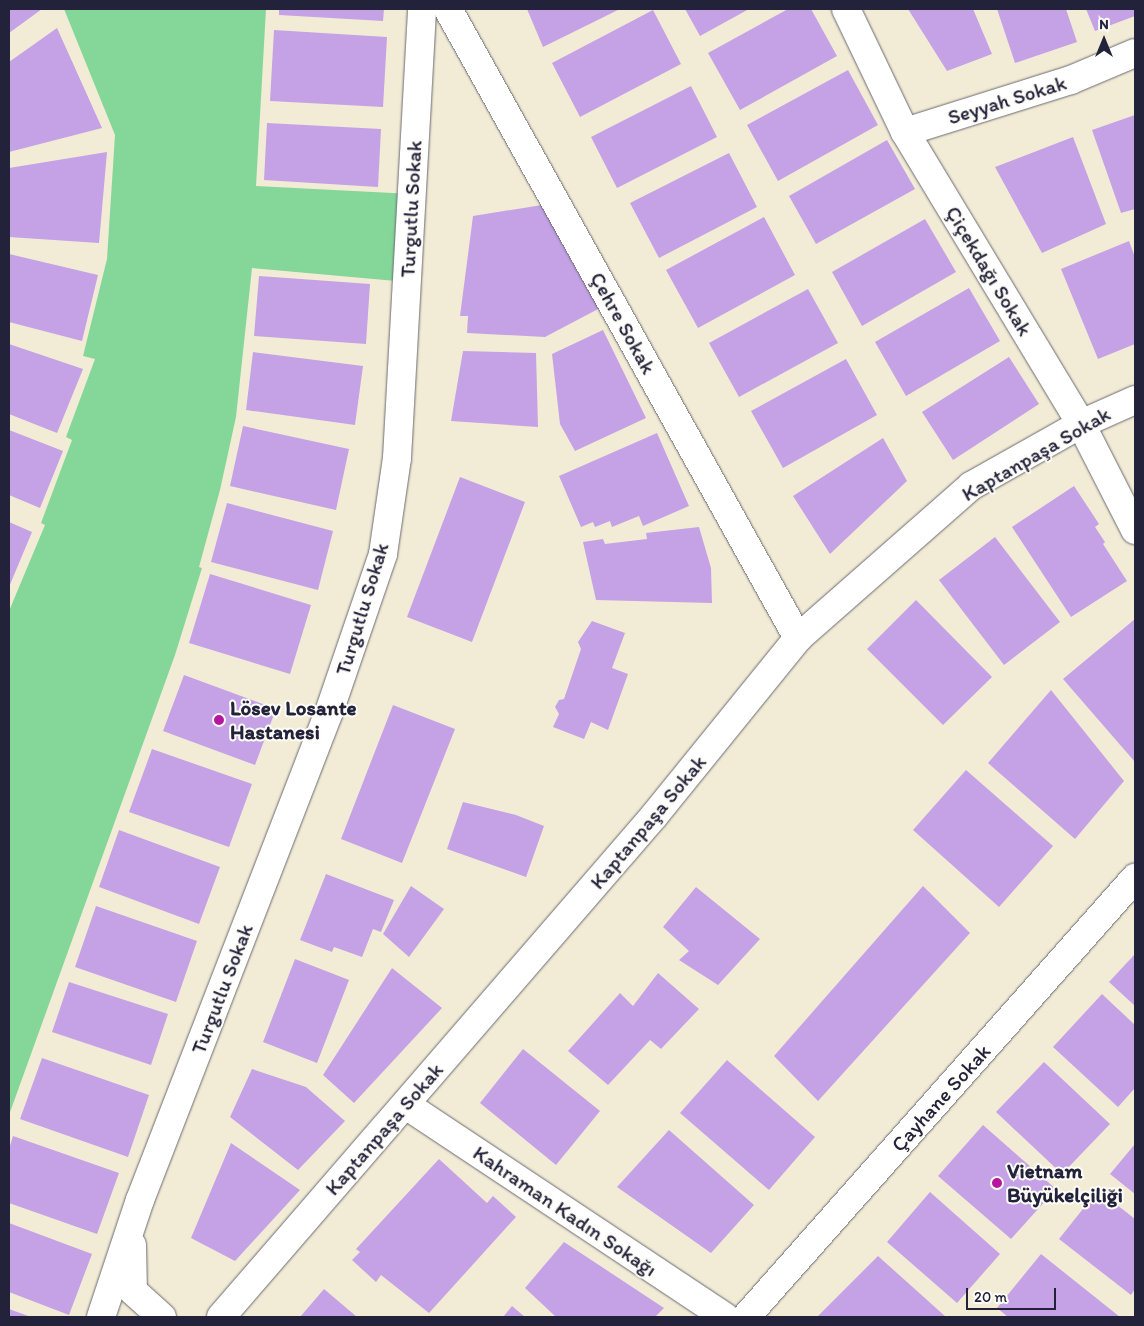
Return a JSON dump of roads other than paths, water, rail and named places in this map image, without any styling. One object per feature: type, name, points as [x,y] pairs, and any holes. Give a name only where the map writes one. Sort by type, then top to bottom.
[{"type":"street","name":"Turgutlu Sokak","points":[[100,1317],[140,1200],[329,712],[382,554],[397,458],[422,9]]},
{"type":"street","name":"Çehre Sokak","points":[[448,9],[798,638]]},
{"type":"street","name":"Çiçekdağı Sokak","points":[[846,9],[905,132],[1080,424],[1135,530]]},
{"type":"street","name":"Seyyah Sokak","points":[[905,132],[1070,80],[1135,53]]},
{"type":"street","name":"Kaptanpaşa Sokak","points":[[221,1317],[654,816],[798,638],[971,486],[1080,424],[1135,400]]},
{"type":"street","name":"Çayhane Sokak","points":[[746,1317],[1135,878]]},
{"type":"street","name":"Kahraman Kadın Sokağı","points":[[406,1105],[725,1317]]},
{"type":"street","points":[[140,1200],[132,1239],[133,1291],[162,1317]]},
{"type":"street","points":[[202,1317],[219,1310],[249,1285]]},
{"type":"place","name":"Lösev Losante Hastanesi","points":[[219,720]]},
{"type":"place","name":"Vietnam Büyükelçiliği","points":[[997,1183]]}]
